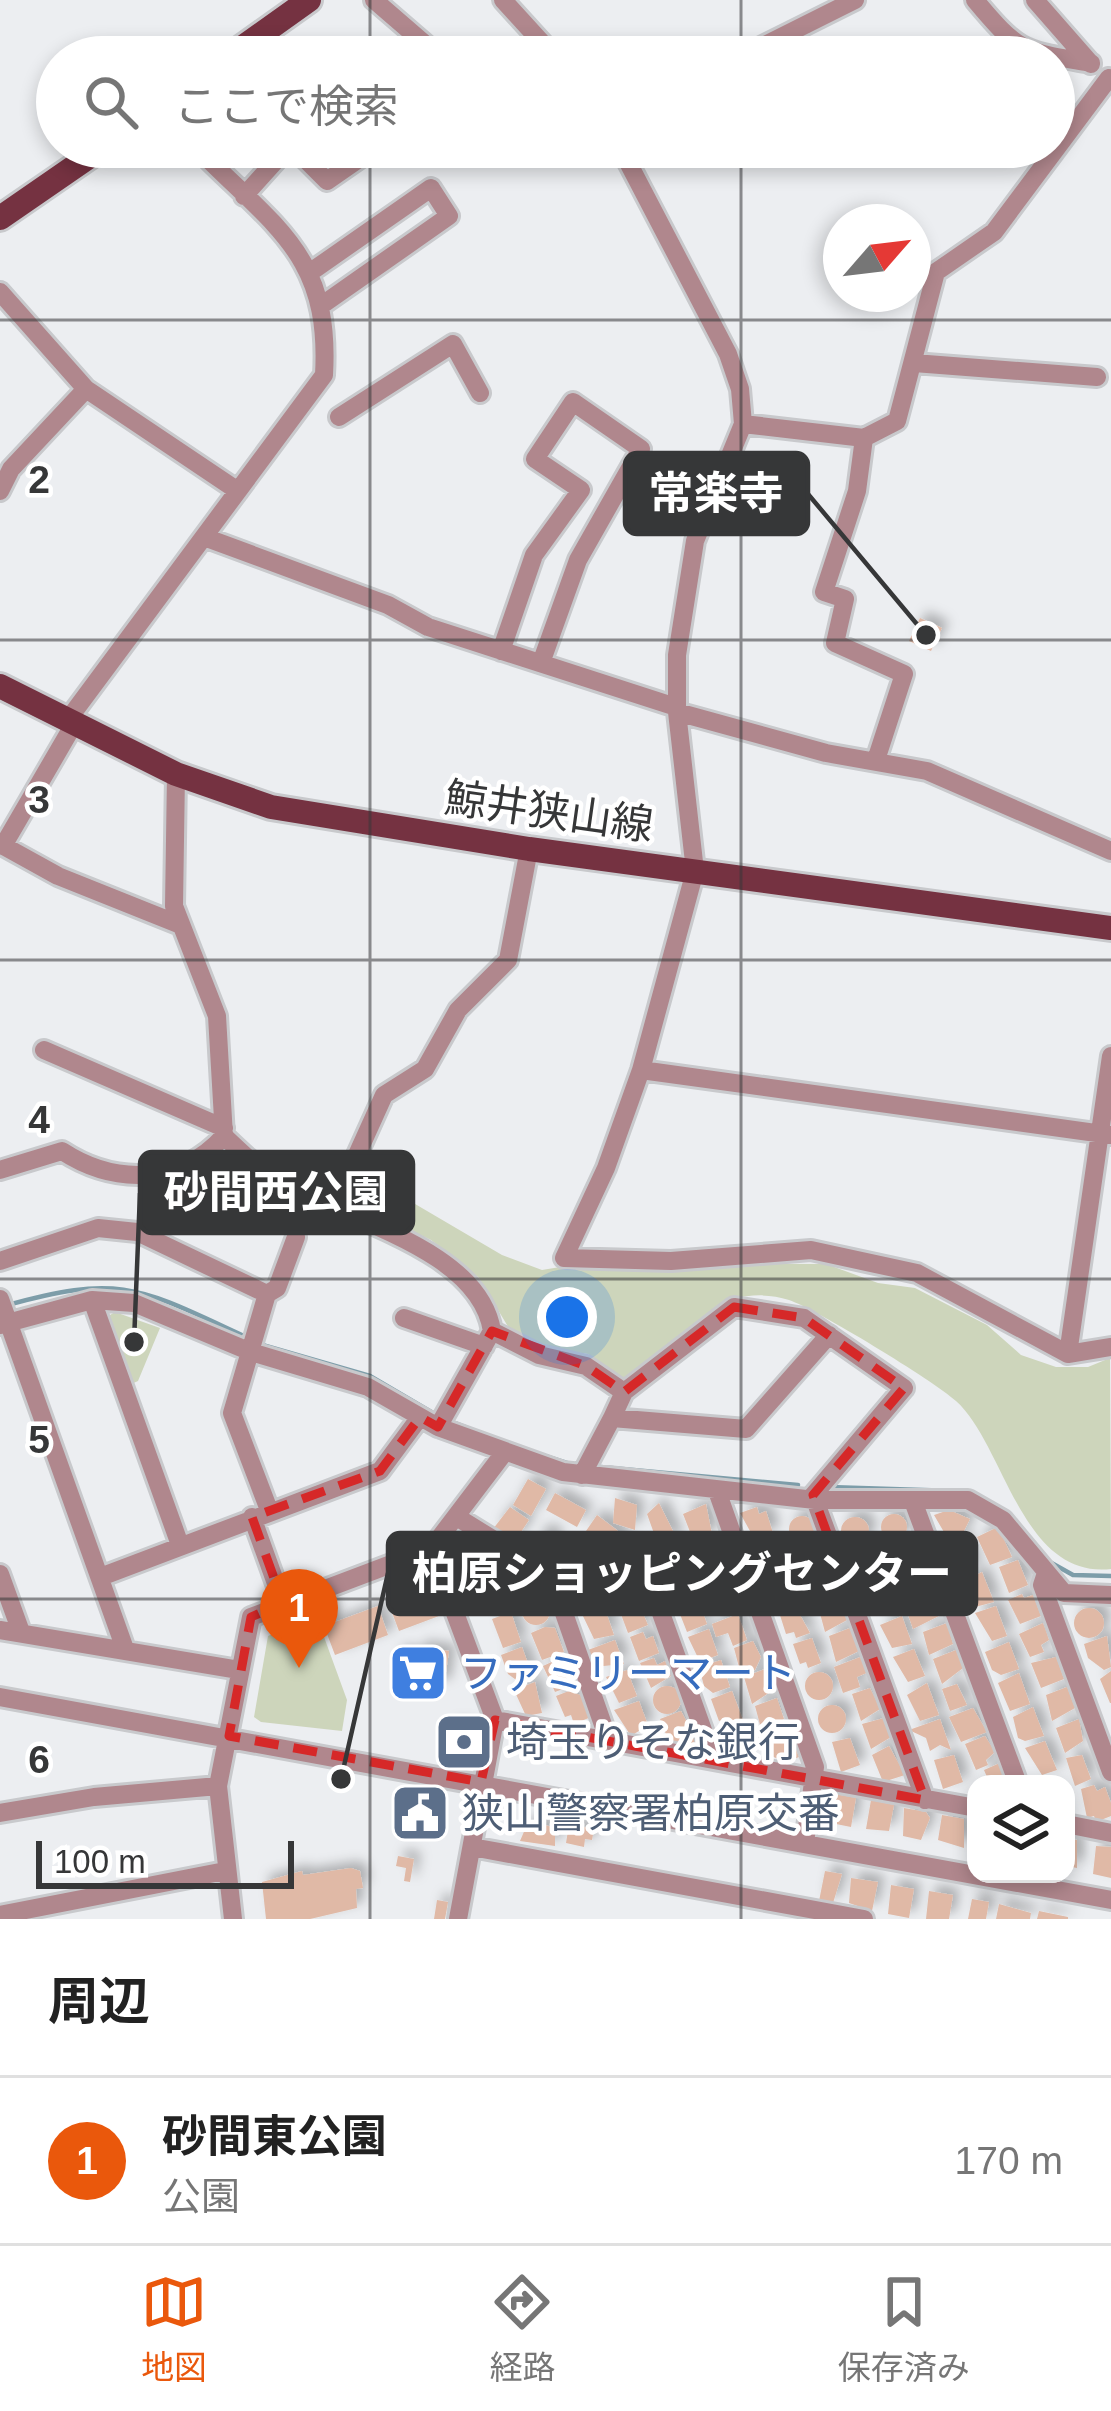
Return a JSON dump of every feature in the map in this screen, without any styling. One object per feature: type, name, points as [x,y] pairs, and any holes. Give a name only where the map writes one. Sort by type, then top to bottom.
[{"type":"main road","points":[[267,36],[309,0]]},
{"type":"main road","points":[[0,218],[73,168]]},
{"type":"main road","name":"鯨井狭山線","points":[[0,686],[176,774],[271,807],[529,849],[1111,928]]},
{"type":"street","points":[[374,0],[416,36]]},
{"type":"street","points":[[503,0],[536,36]]},
{"type":"street","points":[[784,36],[855,0]]},
{"type":"street","points":[[975,0],[1005,36]]},
{"type":"street","points":[[1035,0],[1066,36]]},
{"type":"street","points":[[1075,46],[1110,78],[1075,124]]},
{"type":"street","points":[[1075,61],[1090,63]]},
{"type":"street","points":[[178,924],[58,876],[2,845],[71,722],[324,375],[322,305],[312,271],[217,168]]},
{"type":"street","points":[[244,196],[271,168]]},
{"type":"street","points":[[313,168],[327,181],[346,168]]},
{"type":"street","points":[[631,168],[728,354],[743,424],[695,541],[683,596],[676,710],[695,871],[641,1070],[565,1258],[671,1261],[811,1250],[917,1273],[1068,1354],[1111,1347]]},
{"type":"street","points":[[743,424],[864,438],[896,421],[936,272],[994,232],[1042,168]]},
{"type":"street","points":[[312,271],[431,188],[449,216],[322,305]]},
{"type":"street","points":[[0,292],[86,389],[238,491]]},
{"type":"street","points":[[339,418],[453,344],[480,393]]},
{"type":"street","points":[[914,363],[1097,377]]},
{"type":"street","points":[[0,490],[6,463],[86,389]]},
{"type":"street","points":[[502,651],[534,554],[581,490],[535,460],[573,402],[640,449],[578,560],[541,663]]},
{"type":"street","points":[[864,438],[857,491],[824,592],[845,599],[835,643],[904,674],[876,760]]},
{"type":"street","points":[[204,537],[502,651],[676,710],[826,753],[927,771],[1111,851]]},
{"type":"street","points":[[176,774],[178,924],[217,1016],[224,1132]]},
{"type":"street","points":[[351,1168],[384,1095],[425,1069],[458,1010],[508,960],[529,849]]},
{"type":"street","points":[[44,1050],[224,1132],[284,1185],[413,1243],[484,1301],[488,1338],[429,1422],[380,1471],[103,1576]]},
{"type":"street","points":[[1068,1354],[1106,1134],[1111,1056]]},
{"type":"street","points":[[641,1070],[1106,1134]]},
{"type":"street","points":[[0,1170],[62,1150],[88,1167],[120,1178],[145,1175],[187,1166],[224,1132]]},
{"type":"street","points":[[0,1261],[98,1228],[137,1232],[267,1294]]},
{"type":"street","points":[[283,1603],[232,1413],[267,1294],[277,1288],[296,1238]]},
{"type":"street","points":[[0,1299],[5,1324],[103,1576],[125,1649]]},
{"type":"street","points":[[92,1300],[181,1546]]},
{"type":"street","points":[[5,1324],[92,1300],[134,1303],[251,1352],[368,1387],[429,1422],[504,1454],[583,1475],[813,1499],[968,1500],[1003,1520],[1045,1576],[1064,1593],[1111,1595]]},
{"type":"street","points":[[583,1475],[624,1392],[734,1307],[805,1318],[904,1388],[813,1499]]},
{"type":"street","points":[[404,1318],[586,1366],[624,1392]]},
{"type":"street","points":[[612,1418],[746,1429],[829,1336]]},
{"type":"street","points":[[233,1919],[218,1786],[251,1617],[431,1550],[460,1519],[504,1454]]},
{"type":"street","points":[[717,1491],[816,1776],[805,1843]]},
{"type":"street","points":[[813,1499],[926,1800]]},
{"type":"street","points":[[913,1502],[1015,1775]]},
{"type":"street","points":[[460,1519],[499,1543],[657,1602],[742,1568]]},
{"type":"street","points":[[431,1550],[495,1720],[458,1919]]},
{"type":"street","points":[[544,1556],[608,1739]]},
{"type":"street","points":[[0,1574],[21,1632]]},
{"type":"street","points":[[1045,1576],[1042,1585],[1111,1772]]},
{"type":"street","points":[[657,1602],[712,1758]]},
{"type":"street","points":[[0,1630],[239,1670]]},
{"type":"street","points":[[0,1697],[1111,1900]]},
{"type":"street","points":[[495,1720],[967,1807]]},
{"type":"street","points":[[0,1813],[94,1796],[218,1786]]},
{"type":"street","points":[[1075,1826],[1111,1833]]},
{"type":"street","points":[[472,1847],[786,1912],[864,1919]]},
{"type":"street","points":[[0,1915],[225,1871]]},
{"type":"highlighted area","points":[[734,1307],[804,1318],[904,1388],[813,1495],[925,1800],[495,1720],[481,1782],[229,1736],[251,1617],[283,1603],[252,1517],[380,1471],[420,1417],[438,1427],[492,1331],[586,1366],[624,1392]]},
{"type":"green space","points":[[286,1156],[410,1201],[502,1255],[542,1270],[584,1263],[826,1264],[878,1283],[915,1288],[987,1325],[1021,1355],[1056,1367],[1088,1367],[1110,1358],[1111,1569],[1081,1566],[1056,1553],[1035,1532],[973,1421],[956,1401],[803,1306],[768,1296],[734,1299],[625,1380],[588,1354],[551,1348],[510,1330],[479,1278],[431,1240],[275,1167]]},
{"type":"green space","points":[[115,1312],[160,1328],[138,1381],[129,1385],[105,1318]]},
{"type":"green space","points":[[316,1615],[347,1700],[342,1731],[261,1722],[254,1717],[268,1636]]},
{"type":"building","points":[[920,618],[942,628],[931,651],[909,641]]},
{"type":"building","points":[[528,1479],[546,1489],[531,1516],[513,1505]]},
{"type":"building","points":[[555,1493],[586,1510],[577,1527],[546,1510]]},
{"type":"building","points":[[615,1498],[637,1505],[635,1530],[613,1523]]},
{"type":"building","points":[[659,1503],[677,1539],[665,1544],[662,1537],[656,1539],[647,1514]]},
{"type":"building","points":[[706,1504],[712,1534],[694,1542],[683,1514]]},
{"type":"building","points":[[510,1507],[529,1520],[515,1541],[493,1529]]},
{"type":"building","points":[[757,1507],[759,1514],[766,1511],[773,1533],[755,1540],[740,1513]]},
{"type":"building","points":[[949,1510],[970,1519],[963,1533],[948,1539],[934,1515]]},
{"type":"building","points":[[894,1514],[907,1527],[894,1540],[881,1527]]},
{"type":"building","points":[[597,1515],[626,1537],[611,1555],[586,1531]]},
{"type":"building","points":[[802,1516],[815,1529],[802,1542],[789,1529]]},
{"type":"building","points":[[855,1517],[865,1521],[869,1531],[865,1541],[855,1545],[845,1541],[841,1531],[845,1521]]},
{"type":"building","points":[[998,1527],[1012,1557],[990,1565],[977,1537]]},
{"type":"building","points":[[546,1531],[556,1541],[546,1551],[536,1541]]},
{"type":"building","points":[[964,1537],[976,1569],[964,1574],[961,1565],[954,1568],[946,1544]]},
{"type":"building","points":[[1018,1560],[1028,1585],[1009,1593],[999,1567]]},
{"type":"building","points":[[982,1572],[994,1602],[975,1607],[958,1584]]},
{"type":"building","points":[[887,1578],[899,1609],[881,1615],[868,1590]]},
{"type":"building","points":[[726,1583],[744,1608],[721,1616],[709,1590]]},
{"type":"building","points":[[428,1587],[439,1616],[399,1631],[388,1602]]},
{"type":"building","points":[[1022,1594],[1024,1598],[1033,1595],[1041,1616],[1020,1624],[1008,1600]]},
{"type":"building","points":[[934,1595],[941,1615],[913,1629],[905,1606]]},
{"type":"building","points":[[629,1596],[633,1606],[639,1604],[648,1625],[628,1633],[616,1601]]},
{"type":"building","points":[[697,1596],[707,1624],[687,1632],[676,1604]]},
{"type":"building","points":[[536,1597],[546,1601],[550,1611],[546,1621],[536,1625],[526,1621],[522,1611],[526,1601]]},
{"type":"building","points":[[839,1599],[847,1620],[825,1632],[818,1606]]},
{"type":"building","points":[[794,1604],[810,1633],[796,1638],[794,1632],[786,1634],[778,1609]]},
{"type":"building","points":[[378,1606],[388,1635],[335,1655],[324,1626]]},
{"type":"building","points":[[604,1606],[614,1635],[594,1639],[582,1614]]},
{"type":"building","points":[[996,1606],[1007,1636],[992,1641],[975,1613]]},
{"type":"building","points":[[1089,1608],[1104,1623],[1089,1638],[1074,1623]]},
{"type":"building","points":[[511,1612],[521,1642],[503,1648],[492,1619]]},
{"type":"building","points":[[738,1614],[747,1640],[733,1646],[728,1633],[716,1637],[712,1624]]},
{"type":"building","points":[[902,1616],[912,1644],[892,1648],[880,1625]]},
{"type":"building","points":[[947,1623],[953,1644],[929,1655],[923,1632]]},
{"type":"building","points":[[1043,1623],[1049,1640],[1041,1645],[1044,1652],[1030,1657],[1019,1634]]},
{"type":"building","points":[[555,1628],[564,1652],[542,1660],[531,1633]]},
{"type":"building","points":[[850,1628],[859,1651],[836,1662],[829,1636]]},
{"type":"building","points":[[709,1629],[718,1655],[700,1662],[688,1637]]},
{"type":"building","points":[[643,1632],[646,1639],[653,1636],[659,1653],[639,1661],[630,1637]]},
{"type":"building","points":[[1107,1636],[1111,1667],[1104,1670],[1088,1658],[1084,1644]]},
{"type":"building","points":[[812,1638],[821,1663],[808,1668],[806,1662],[800,1664],[793,1644]]},
{"type":"building","points":[[615,1640],[624,1664],[593,1667],[588,1650]]},
{"type":"building","points":[[753,1641],[761,1657],[755,1670],[741,1675],[734,1648]]},
{"type":"building","points":[[1009,1642],[1019,1669],[1001,1675],[992,1670],[985,1652]]},
{"type":"building","points":[[419,1647],[449,1651],[444,1686],[393,1681],[397,1652],[418,1655]]},
{"type":"building","points":[[522,1647],[533,1677],[519,1682],[508,1674],[501,1655]]},
{"type":"building","points":[[914,1649],[925,1676],[908,1682],[893,1657]]},
{"type":"building","points":[[956,1650],[963,1668],[942,1684],[933,1659]]},
{"type":"building","points":[[863,1656],[869,1672],[857,1677],[860,1687],[843,1693],[834,1667]]},
{"type":"building","points":[[1056,1657],[1064,1679],[1041,1688],[1031,1663]]},
{"type":"building","points":[[654,1658],[657,1665],[665,1661],[671,1676],[651,1688],[640,1663]]},
{"type":"building","points":[[556,1660],[558,1665],[568,1661],[574,1685],[555,1692],[543,1666]]},
{"type":"building","points":[[721,1660],[730,1687],[713,1693],[704,1686],[699,1667]]},
{"type":"building","points":[[765,1669],[773,1690],[752,1704],[744,1677]]},
{"type":"building","points":[[627,1670],[637,1696],[619,1703],[606,1677]]},
{"type":"building","points":[[1111,1671],[1111,1703],[1110,1703],[1100,1679]]},
{"type":"building","points":[[819,1672],[829,1676],[833,1686],[829,1696],[819,1700],[809,1696],[805,1686],[809,1676]]},
{"type":"building","points":[[1019,1673],[1030,1704],[1010,1711],[998,1683]]},
{"type":"building","points":[[535,1682],[542,1713],[526,1716],[514,1690]]},
{"type":"building","points":[[927,1683],[939,1715],[920,1721],[907,1695]]},
{"type":"building","points":[[957,1684],[967,1705],[950,1711],[942,1689]]},
{"type":"building","points":[[667,1686],[677,1690],[681,1700],[677,1710],[667,1714],[657,1710],[653,1700],[657,1690]]},
{"type":"building","points":[[1067,1687],[1075,1708],[1052,1721],[1046,1695]]},
{"type":"building","points":[[870,1688],[880,1709],[861,1721],[852,1694]]},
{"type":"building","points":[[569,1691],[583,1696],[591,1717],[574,1724],[571,1715],[565,1717],[556,1696]]},
{"type":"building","points":[[732,1691],[743,1720],[728,1725],[726,1719],[719,1721],[711,1699]]},
{"type":"building","points":[[777,1698],[784,1719],[762,1732],[755,1706]]},
{"type":"building","points":[[639,1701],[648,1725],[631,1736],[614,1710]]},
{"type":"building","points":[[832,1705],[842,1709],[846,1719],[842,1729],[832,1733],[822,1729],[818,1719],[822,1709]]},
{"type":"building","points":[[1033,1707],[1044,1736],[1025,1741],[1018,1738],[1013,1717]]},
{"type":"building","points":[[973,1708],[987,1732],[961,1742],[949,1717]]},
{"type":"building","points":[[681,1711],[697,1741],[669,1742],[660,1719]]},
{"type":"building","points":[[884,1718],[891,1737],[871,1749],[862,1724]]},
{"type":"building","points":[[940,1719],[951,1750],[940,1745],[930,1751],[926,1738],[909,1730]]},
{"type":"building","points":[[1079,1719],[1083,1741],[1065,1753],[1056,1728]]},
{"type":"building","points":[[737,1724],[752,1739],[737,1754],[722,1739]]},
{"type":"building","name":"埼玉りそな銀行","points":[[452,1726],[480,1732],[475,1758],[447,1752]]},
{"type":"building","points":[[778,1730],[780,1735],[789,1731],[799,1757],[786,1762],[771,1756],[763,1735]]},
{"type":"building","points":[[985,1736],[995,1752],[986,1760],[988,1765],[976,1770],[965,1744]]},
{"type":"building","points":[[850,1738],[860,1765],[841,1772],[832,1742]]},
{"type":"building","points":[[1045,1741],[1057,1770],[1042,1775],[1025,1748]]},
{"type":"building","points":[[889,1746],[905,1775],[883,1782],[872,1755]]},
{"type":"building","points":[[954,1755],[963,1782],[943,1789],[934,1760]]},
{"type":"building","points":[[1082,1755],[1091,1779],[1075,1786],[1066,1758]]},
{"type":"building","points":[[1000,1763],[1005,1775],[986,1775],[984,1770]]},
{"type":"building","points":[[1094,1785],[1097,1791],[1105,1787],[1111,1803],[1111,1816],[1096,1822],[1094,1816],[1087,1818],[1081,1789]]},
{"type":"building","points":[[829,1793],[856,1798],[851,1827],[826,1822]]},
{"type":"building","points":[[871,1800],[894,1805],[889,1831],[866,1829]]},
{"type":"building","points":[[904,1808],[926,1812],[930,1818],[921,1840],[903,1836]]},
{"type":"building","points":[[942,1815],[964,1819],[964,1848],[938,1840]]},
{"type":"building","points":[[529,1820],[555,1828],[555,1846],[520,1841]]},
{"type":"building","points":[[569,1824],[594,1829],[592,1840],[585,1839],[584,1847],[566,1843]]},
{"type":"building","points":[[1096,1846],[1111,1847],[1111,1878],[1093,1874]]},
{"type":"building","points":[[398,1856],[414,1859],[410,1882],[404,1881],[406,1868],[396,1866]]},
{"type":"building","points":[[351,1868],[360,1871],[363,1888],[356,1889],[357,1908],[310,1919],[266,1919],[262,1882],[302,1871],[303,1875]]},
{"type":"building","points":[[825,1871],[842,1874],[833,1903],[819,1901]]},
{"type":"building","points":[[851,1878],[878,1882],[872,1911],[849,1903]]},
{"type":"building","points":[[891,1885],[914,1889],[909,1918],[888,1914]]},
{"type":"building","points":[[929,1891],[953,1895],[949,1919],[926,1919]]},
{"type":"building","points":[[972,1899],[989,1902],[986,1919],[968,1919]]},
{"type":"building","points":[[437,1900],[448,1902],[445,1919],[434,1919]]},
{"type":"building","points":[[999,1904],[1031,1913],[1030,1919],[996,1919]]},
{"type":"building","points":[[1039,1911],[1068,1917],[1068,1919],[1037,1919]]},
{"type":"waterway","points":[[8,1305],[78,1290],[130,1291],[244,1336]]},
{"type":"waterway","points":[[259,1344],[370,1376],[433,1413]]},
{"type":"waterway","points":[[450,1421],[478,1432]]},
{"type":"waterway","points":[[545,1456],[573,1465]]},
{"type":"waterway","points":[[601,1467],[798,1485]]},
{"type":"waterway","points":[[829,1487],[955,1491]]},
{"type":"waterway","points":[[1048,1561],[1073,1575],[1111,1576]]},
{"type":"place","name":"常楽寺","points":[[926,635]]},
{"type":"place","name":"砂間西公園","points":[[134,1342]]},
{"type":"place","name":"砂間東公園","points":[[299,1668]]},
{"type":"place","name":"ファミリーマート","points":[[418,1673]]},
{"type":"place","name":"埼玉りそな銀行","points":[[464,1742]]},
{"type":"place","name":"柏原ショッピングセンター","points":[[341,1779]]},
{"type":"place","name":"狭山警察署柏原交番","points":[[420,1813]]}]
